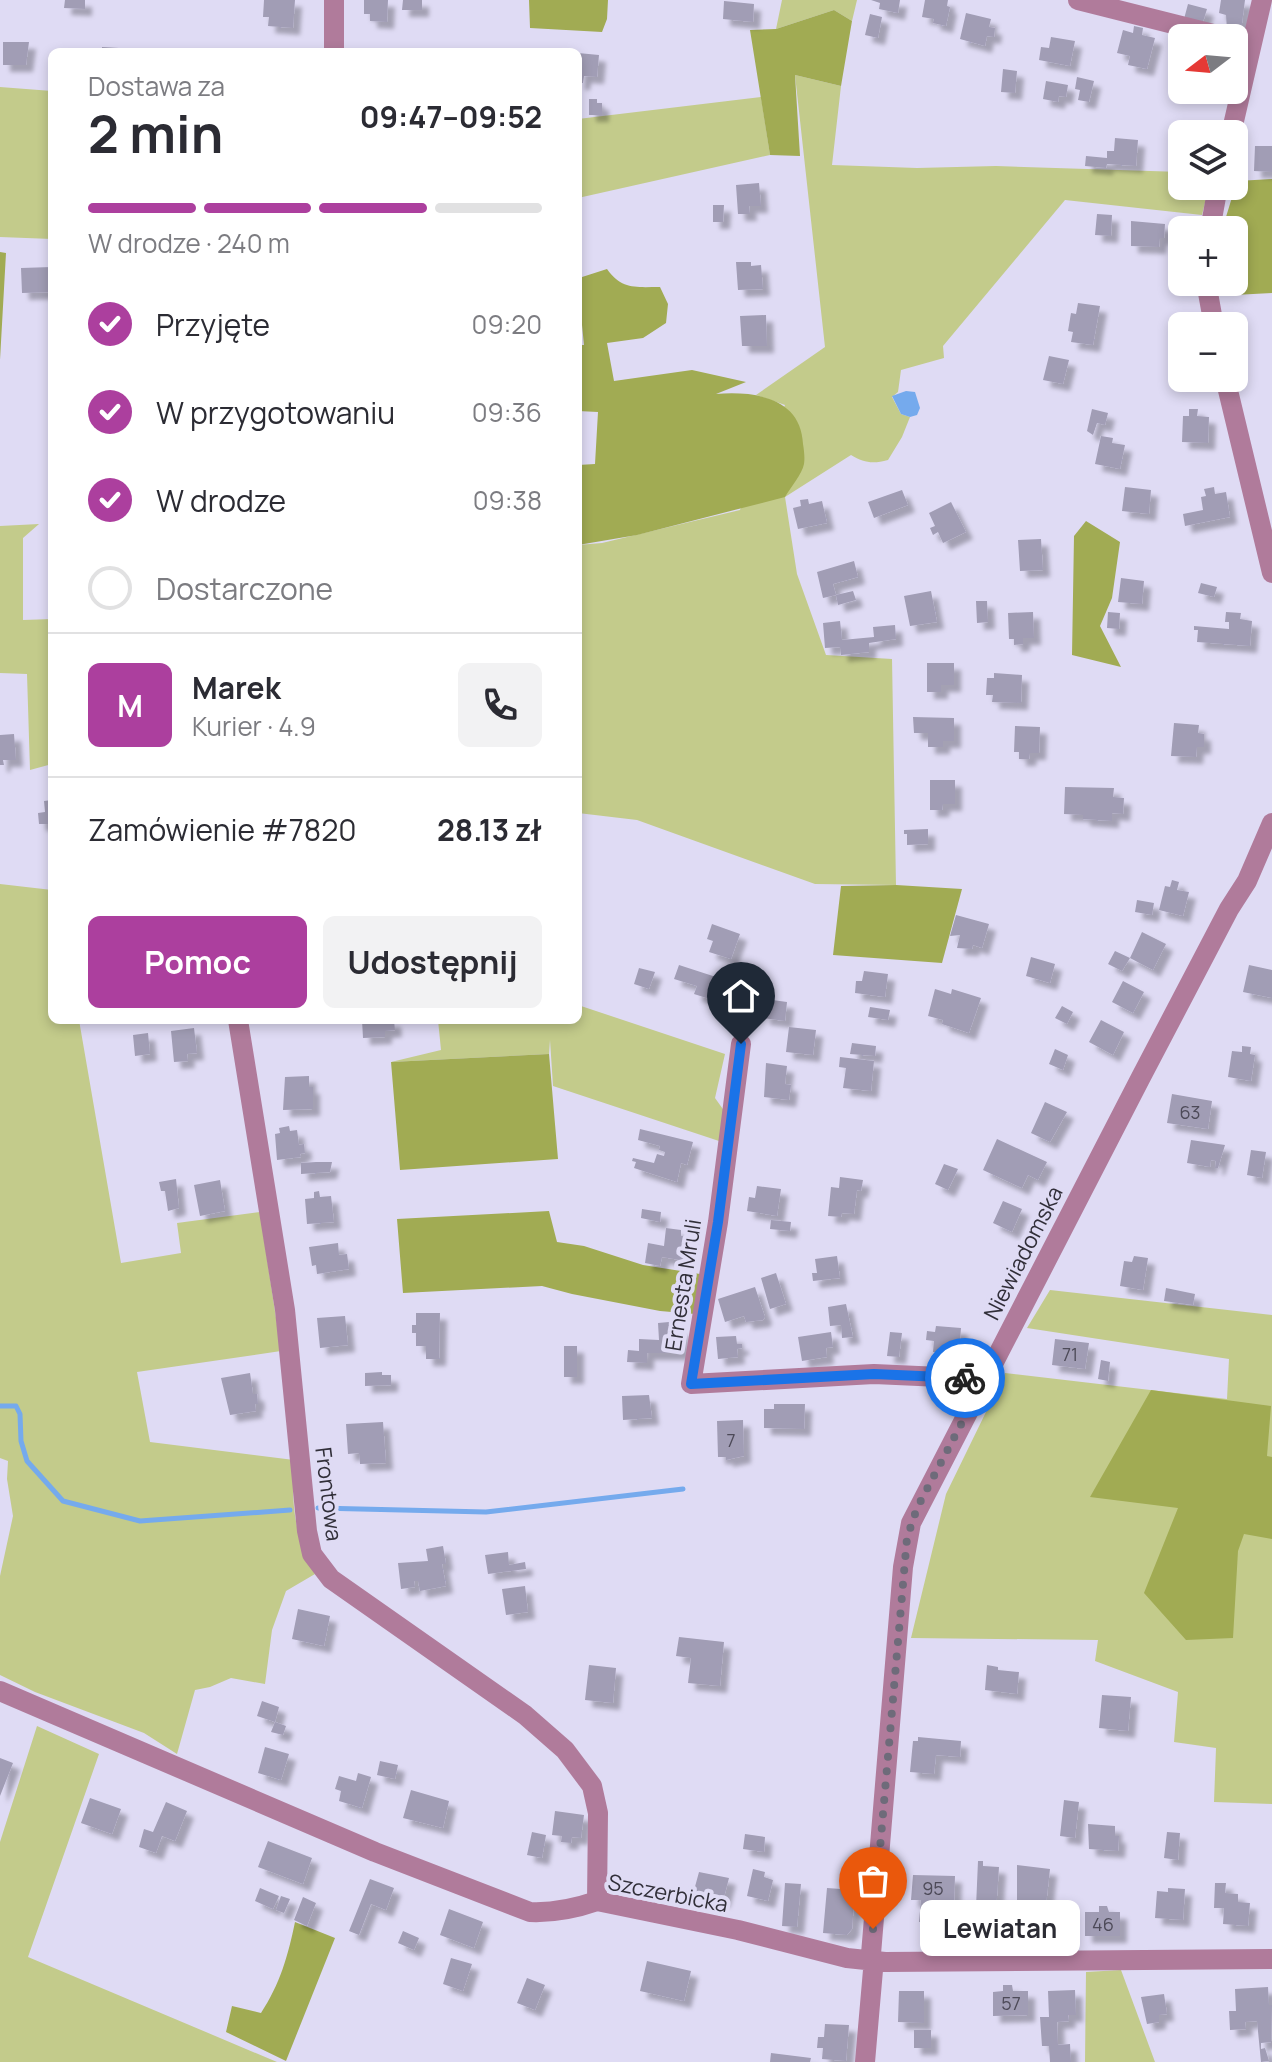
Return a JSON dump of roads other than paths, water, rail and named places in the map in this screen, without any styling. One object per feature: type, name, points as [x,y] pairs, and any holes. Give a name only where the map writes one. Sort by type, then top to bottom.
[{"type":"street","points":[[334,0],[334,48]]},
{"type":"street","points":[[1078,0],[1172,24]]},
{"type":"street","points":[[1248,25],[1262,0]]},
{"type":"street","points":[[1229,392],[1272,573]]},
{"type":"street","points":[[1249,472],[1272,487]]},
{"type":"street","name":"Niewiadomska","points":[[865,2062],[907,1538],[917,1508],[1229,909],[1247,881],[1272,823]]},
{"type":"street","name":"Frontowa","points":[[239,1024],[285,1310],[307,1531],[312,1554],[331,1579],[525,1715],[565,1750],[592,1786],[598,1813],[597,1901]]},
{"type":"street","name":"Ernesta Mruli","points":[[741,1044],[718,1222],[691,1384],[874,1374],[985,1379]]},
{"type":"street","name":"Szczerbicka","points":[[0,1691],[375,1852],[530,1912],[575,1909],[597,1901],[872,1961],[1272,1959]]},
{"type":"water","points":[[906,391],[915,392],[920,408],[917,415],[910,417],[901,414],[892,396]]},
{"type":"waterway","points":[[0,1406],[16,1406],[27,1461],[63,1501],[140,1521],[290,1510]]},
{"type":"waterway","points":[[318,1508],[486,1512],[683,1489]]},
{"type":"place","name":"Lewiatan","points":[[873,1929]]}]
